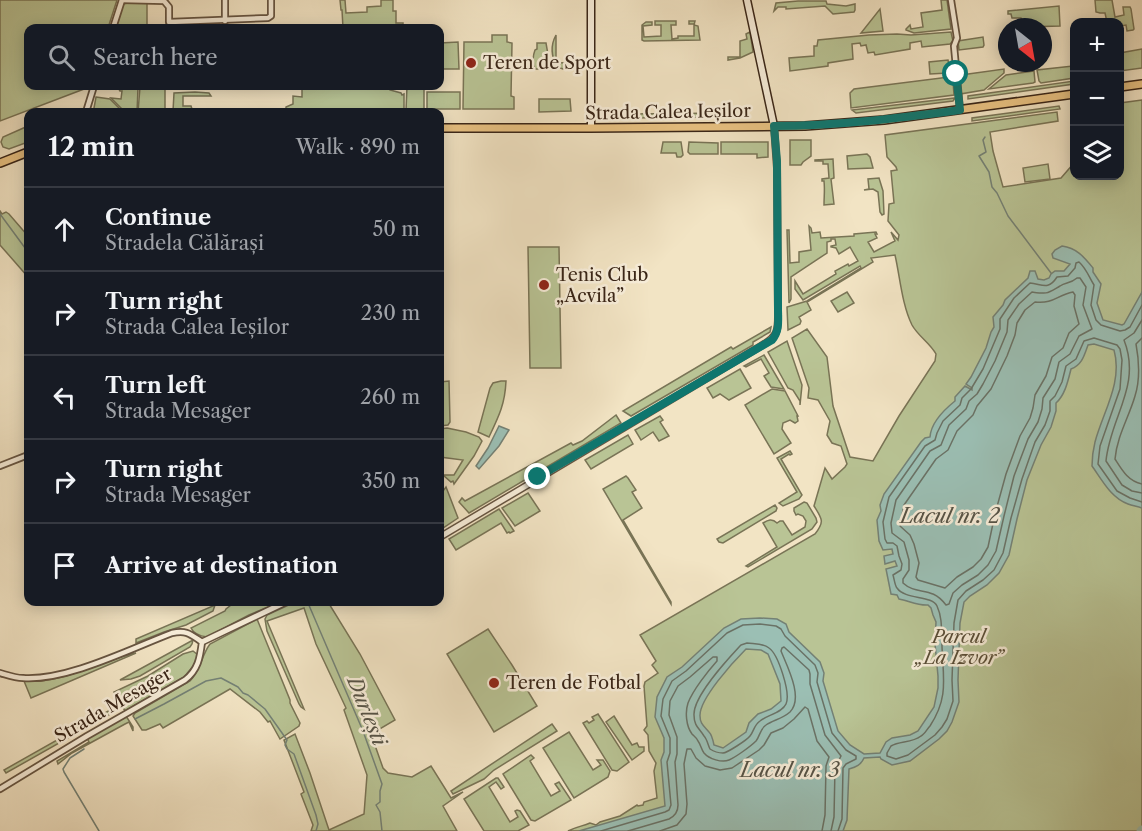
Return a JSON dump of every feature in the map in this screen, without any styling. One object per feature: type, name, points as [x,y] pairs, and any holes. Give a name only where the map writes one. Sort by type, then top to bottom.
[{"type":"main road","points":[[591,0],[591,128]]},
{"type":"main road","points":[[747,0],[774,126]]},
{"type":"main road","points":[[1124,86],[1142,84]]},
{"type":"main road","name":"Strada Calea Ieșilor","points":[[444,128],[805,126],[884,120],[1070,95]]},
{"type":"main road","points":[[0,163],[24,154]]},
{"type":"street","points":[[114,24],[122,0],[164,1],[169,7],[169,22],[270,18],[271,0]]},
{"type":"street","points":[[225,0],[225,21]]},
{"type":"street","points":[[951,0],[957,38],[954,46],[960,110]]},
{"type":"street","points":[[87,108],[93,90]]},
{"type":"street","points":[[444,535],[767,343],[775,336],[778,328],[778,309],[777,161],[774,126]]},
{"type":"street","points":[[0,466],[24,457]]},
{"type":"street","points":[[0,674],[38,678],[65,673],[180,631],[202,642],[278,606]]},
{"type":"street","name":"Strada Mesager","points":[[0,789],[87,736],[185,681],[198,664],[202,642]]},
{"type":"green space","points":[[0,0],[117,0],[109,24],[24,24],[24,90],[81,90],[34,108],[24,108],[24,112],[0,121]]},
{"type":"green space","points":[[340,0],[345,0],[346,13],[367,12],[367,7],[381,6],[381,0],[393,0],[396,23],[403,24],[343,24]]},
{"type":"green space","points":[[941,0],[947,0],[951,29],[914,33],[906,30],[910,25],[911,29],[923,27],[921,13],[942,10]]},
{"type":"green space","points":[[1095,0],[1112,0],[1115,17],[1124,15],[1123,7],[1130,7],[1134,29],[1127,31],[1124,18],[1106,18],[1105,13],[1096,12]]},
{"type":"green space","points":[[826,1],[827,4],[846,6],[855,4],[855,10],[833,14],[825,6],[786,9],[786,7],[778,7],[774,11],[776,3]]},
{"type":"green space","points":[[147,3],[147,24],[117,24],[123,4]]},
{"type":"green space","points":[[1059,6],[1060,26],[1052,26],[1052,18],[1012,18],[1008,11]]},
{"type":"green space","points":[[880,9],[883,31],[861,33]]},
{"type":"green space","points":[[655,21],[676,21],[676,25],[671,25],[672,39],[678,36],[694,36],[694,25],[698,26],[700,40],[642,40],[642,25],[646,22],[652,22],[652,25],[643,26],[644,37],[661,36],[661,25],[655,25]]},
{"type":"green space","points":[[750,32],[753,52],[740,58],[728,60],[728,57],[740,57],[740,41],[747,39],[746,34]]},
{"type":"green space","points":[[951,32],[953,41],[950,44],[922,47],[921,41],[910,43],[910,49],[875,55],[874,52],[868,53],[866,45],[852,44],[853,59],[828,63],[828,66],[790,71],[789,58],[814,56],[814,46],[817,46],[818,40],[869,35]]},
{"type":"green space","points":[[492,35],[507,35],[507,42],[512,43],[511,96],[514,97],[514,109],[463,109],[464,42],[492,42]]},
{"type":"green space","points":[[556,35],[556,63],[587,62],[587,68],[557,67],[552,51]]},
{"type":"green space","points":[[983,37],[983,47],[959,50],[958,41]]},
{"type":"green space","points":[[458,42],[459,69],[444,69],[444,43]]},
{"type":"green space","points":[[537,43],[546,43],[550,66],[548,69],[535,69],[534,67],[533,57]]},
{"type":"green space","points":[[1142,49],[1142,68],[1124,70],[1124,52]]},
{"type":"green space","points":[[948,60],[950,71],[948,73],[930,74],[929,62]]},
{"type":"green space","points":[[1070,66],[1070,79],[1041,83],[1037,72],[1052,72],[1052,68]]},
{"type":"green space","points":[[998,70],[998,72],[1004,72],[984,90],[960,94],[959,77]]},
{"type":"green space","points":[[1034,72],[1035,82],[989,89],[1006,75]]},
{"type":"green space","points":[[949,77],[953,81],[954,95],[851,108],[850,93],[854,89]]},
{"type":"green space","points":[[1070,82],[1070,85],[968,99],[968,96]]},
{"type":"green space","points":[[138,90],[137,108],[121,108],[111,98],[121,99],[122,91],[120,91]]},
{"type":"green space","points":[[140,90],[165,90],[165,108],[138,108]]},
{"type":"green space","points":[[302,90],[390,90],[404,94],[404,108],[286,108],[293,104],[293,96],[302,97]]},
{"type":"green space","points":[[407,90],[424,90],[424,108],[406,108]]},
{"type":"green space","points":[[427,92],[460,92],[460,109],[427,108]]},
{"type":"green space","points":[[174,93],[209,93],[211,96],[183,96],[183,106],[192,108],[173,108]]},
{"type":"green space","points":[[96,97],[110,99],[119,108],[94,108]]},
{"type":"green space","points":[[955,98],[953,101],[856,113],[852,110]]},
{"type":"green space","points":[[539,99],[570,99],[571,111],[539,112]]},
{"type":"green space","name":"Parcul „La Izvor”","points":[[1142,100],[1142,831],[568,831],[590,823],[596,825],[657,798],[654,771],[656,763],[649,751],[648,735],[644,730],[647,726],[644,686],[645,682],[658,673],[652,665],[656,661],[640,635],[815,534],[820,526],[820,517],[814,506],[825,468],[832,479],[847,464],[841,446],[832,443],[827,435],[830,421],[818,400],[808,398],[809,388],[792,338],[807,329],[827,357],[833,406],[850,457],[873,461],[935,361],[936,354],[931,346],[912,325],[904,300],[895,255],[871,258],[873,262],[807,302],[811,310],[799,317],[800,324],[788,330],[787,307],[807,301],[861,268],[860,266],[803,300],[795,289],[795,281],[803,294],[836,274],[835,271],[858,261],[850,247],[839,254],[836,248],[831,247],[836,245],[835,239],[831,239],[827,242],[827,253],[791,277],[789,303],[787,230],[789,230],[790,263],[799,262],[799,252],[811,250],[809,226],[812,233],[820,232],[821,238],[876,232],[877,238],[868,242],[874,252],[895,241],[891,232],[898,240],[899,235],[888,221],[889,204],[894,203],[891,171],[897,170],[887,157],[885,135],[1057,112],[1058,121],[990,132],[1003,187],[1061,178],[1070,168],[1070,180],[1124,180],[1124,102]]},
{"type":"green space","points":[[1059,106],[1060,109],[972,121],[972,118]]},
{"type":"green space","points":[[729,113],[723,117],[627,118],[627,114]]},
{"type":"green space","points":[[24,128],[24,143],[9,149],[3,147],[1,142],[3,137]]},
{"type":"green space","points":[[790,140],[811,140],[811,156],[801,165],[790,165]]},
{"type":"green space","points":[[663,142],[681,142],[683,155],[677,157],[676,153],[661,153]]},
{"type":"green space","points":[[689,142],[718,143],[718,154],[690,154],[688,152]]},
{"type":"green space","points":[[721,142],[768,142],[768,157],[757,158],[757,154],[721,154]]},
{"type":"green space","points":[[867,154],[873,168],[848,169],[847,156]]},
{"type":"green space","points":[[833,159],[834,178],[831,179],[834,204],[824,205],[824,181],[822,179],[829,178],[828,164],[815,160]]},
{"type":"green space","points":[[1048,164],[1050,179],[1025,182],[1023,168]]},
{"type":"green space","points":[[879,178],[883,191],[884,214],[882,215],[878,192],[873,189],[864,190],[869,189],[868,179]]},
{"type":"green space","points":[[0,211],[2,214],[6,212],[9,214],[24,231],[24,272],[0,245]]},
{"type":"green space","name":"Tenis Club „Acvila”","points":[[528,247],[559,247],[561,368],[530,368]]},
{"type":"green space","points":[[847,292],[854,303],[838,312],[831,301]]},
{"type":"green space","points":[[771,327],[770,332],[753,342],[753,345],[631,416],[623,411],[731,347],[733,349]]},
{"type":"green space","points":[[787,341],[802,385],[800,405],[800,401],[793,390],[788,388],[768,352]]},
{"type":"green space","points":[[764,355],[784,389],[771,387],[764,376],[769,373],[761,359],[744,366]]},
{"type":"green space","points":[[740,369],[751,388],[729,400],[720,394],[713,398],[707,388]]},
{"type":"green space","points":[[449,381],[450,422],[444,426],[444,382]]},
{"type":"green space","points":[[506,381],[503,403],[489,437],[478,432],[490,388],[493,383]]},
{"type":"green space","points":[[772,389],[785,391],[798,416],[798,421],[795,423],[790,420],[783,423],[782,429],[791,443],[774,454],[745,405]]},
{"type":"green space","points":[[616,415],[621,423],[469,513],[459,502],[462,498],[465,501],[571,443],[573,445],[582,441]]},
{"type":"green space","points":[[660,416],[663,420],[660,422],[669,436],[659,441],[653,432],[641,440],[635,430]]},
{"type":"green space","points":[[444,428],[466,432],[479,437],[482,441],[454,484],[444,475],[454,475],[463,460],[444,458]]},
{"type":"green space","points":[[628,435],[633,444],[591,469],[585,460]]},
{"type":"green space","points":[[790,451],[792,454],[781,459],[802,495],[799,499],[783,506],[779,503],[797,492],[777,458]]},
{"type":"green space","points":[[626,476],[636,490],[632,492],[642,508],[623,520],[671,604],[603,489]]},
{"type":"green space","points":[[446,487],[458,518],[444,527],[444,490]]},
{"type":"green space","points":[[528,493],[540,511],[515,526],[502,508]]},
{"type":"green space","points":[[804,502],[816,518],[817,522],[812,529],[748,567],[746,566],[777,547],[763,523],[770,520],[777,523],[783,521],[792,535],[805,527],[806,521],[803,516],[796,515],[794,511],[794,508]]},
{"type":"green space","points":[[775,505],[776,511],[723,543],[717,539]]},
{"type":"green space","points":[[499,509],[514,531],[507,533],[501,523],[456,550],[449,539]]},
{"type":"green space","points":[[215,606],[213,611],[186,625],[136,643],[136,639]]},
{"type":"green space","points":[[230,606],[270,606],[207,637],[192,630],[191,628]]},
{"type":"green space","points":[[286,606],[330,606],[360,654],[395,720],[371,734],[383,768],[388,773],[412,777],[431,766],[451,798],[463,792],[443,806],[457,831],[311,831],[313,825],[301,794],[304,792],[284,740],[295,734],[329,830],[364,814],[367,775],[344,710],[346,708],[316,644],[304,608],[267,621],[304,709],[299,704],[267,631],[265,619],[267,615]]},
{"type":"green space","points":[[257,619],[300,723],[299,726],[280,739],[270,721],[268,722],[260,712],[230,689],[163,728],[160,724],[142,730],[133,716],[135,713],[190,681],[210,644]]},
{"type":"green space","name":"Teren de Fotbal","points":[[488,629],[537,706],[494,732],[447,654]]},
{"type":"green space","points":[[193,640],[190,647],[140,676],[120,680]]},
{"type":"green space","points":[[193,651],[198,655],[195,664],[184,677],[125,711],[114,692],[148,676],[183,654]]},
{"type":"green space","points":[[136,653],[31,698],[24,681],[58,678]]},
{"type":"green space","points":[[119,705],[121,708],[6,773],[4,770]]},
{"type":"green space","points":[[598,714],[629,762],[617,771],[612,770],[583,723],[594,720],[592,717]]},
{"type":"green space","points":[[126,716],[133,727],[133,731],[129,722],[72,753],[58,764],[57,761],[89,742],[87,738]]},
{"type":"green space","points":[[614,716],[632,745],[637,743],[639,747],[644,747],[644,751],[632,760],[606,722]]},
{"type":"green space","points":[[552,724],[557,731],[494,770],[484,779],[453,794],[451,791]]},
{"type":"green space","points":[[569,732],[593,770],[601,765],[597,760],[603,760],[610,771],[608,777],[574,798],[543,748]]},
{"type":"green space","points":[[531,755],[534,758],[530,761],[551,796],[560,791],[555,784],[559,782],[571,800],[535,821],[531,820],[503,774]]},
{"type":"green space","points":[[496,778],[504,787],[501,789],[496,782],[489,787],[510,822],[518,817],[515,811],[517,810],[529,825],[518,831],[484,831],[464,799]]},
{"type":"water","points":[[1062,246],[1072,249],[1093,268],[1101,284],[1097,303],[1103,320],[1124,324],[1142,292],[1142,508],[1117,498],[1092,466],[1095,442],[1114,385],[1116,362],[1114,350],[1094,344],[1088,345],[1080,363],[1071,369],[1064,392],[1056,403],[1051,427],[1027,480],[1009,555],[999,573],[964,602],[960,623],[959,702],[952,722],[939,739],[910,761],[892,765],[880,757],[864,758],[858,765],[849,769],[847,820],[843,831],[579,831],[665,806],[661,760],[664,752],[664,738],[655,717],[657,697],[667,677],[682,667],[724,628],[741,619],[777,619],[786,624],[789,632],[820,662],[824,673],[823,681],[838,731],[850,745],[864,754],[880,753],[886,742],[892,738],[918,731],[934,707],[938,688],[936,622],[928,605],[899,599],[897,595],[891,594],[886,569],[897,566],[895,561],[885,564],[884,556],[893,554],[892,549],[883,550],[879,541],[877,520],[881,511],[880,505],[884,494],[921,442],[930,437],[939,417],[955,401],[955,397],[965,386],[972,390],[966,384],[986,348],[994,327],[993,317],[1005,300],[1028,278],[1030,271],[1035,271],[1038,279],[1044,280],[1055,271],[1064,271],[1070,264],[1053,258],[1052,254]],"holes":[[[746,649],[761,650],[768,654],[780,684],[781,701],[771,709],[758,714],[749,723],[746,732],[723,748],[714,745],[711,735],[700,719],[705,700]]]},
{"type":"water","points":[[499,426],[509,430],[499,446],[479,469],[476,466]]},
{"type":"waterway","points":[[985,137],[983,140],[986,152],[979,156],[989,172],[992,187],[1008,216],[1051,273]]},
{"type":"waterway","name":"Durlești","points":[[0,214],[24,247]]},
{"type":"waterway","name":"Durlești","points":[[309,606],[363,731],[382,784],[380,802],[376,805],[380,812],[382,831]]},
{"type":"waterway","points":[[135,719],[206,681],[221,678],[238,687],[265,709],[287,740],[285,745],[294,754],[316,815],[318,824],[316,831]]},
{"type":"waterway","points":[[84,749],[70,758],[63,769],[99,831]]},
{"type":"place","name":"Teren de Sport","points":[[471,63]]},
{"type":"place","name":"Tenis Club „Acvila”","points":[[544,285]]},
{"type":"place","name":"Teren de Fotbal","points":[[494,683]]},
{"type":"route","points":[[538,477],[772,340],[778,328],[777,161],[774,126],[884,120],[960,110],[956,74]]},
{"type":"water label","name":"Lacul nr. 2","points":[[950,516]]},
{"type":"water label","name":"Lacul nr. 3","points":[[790,770]]}]
